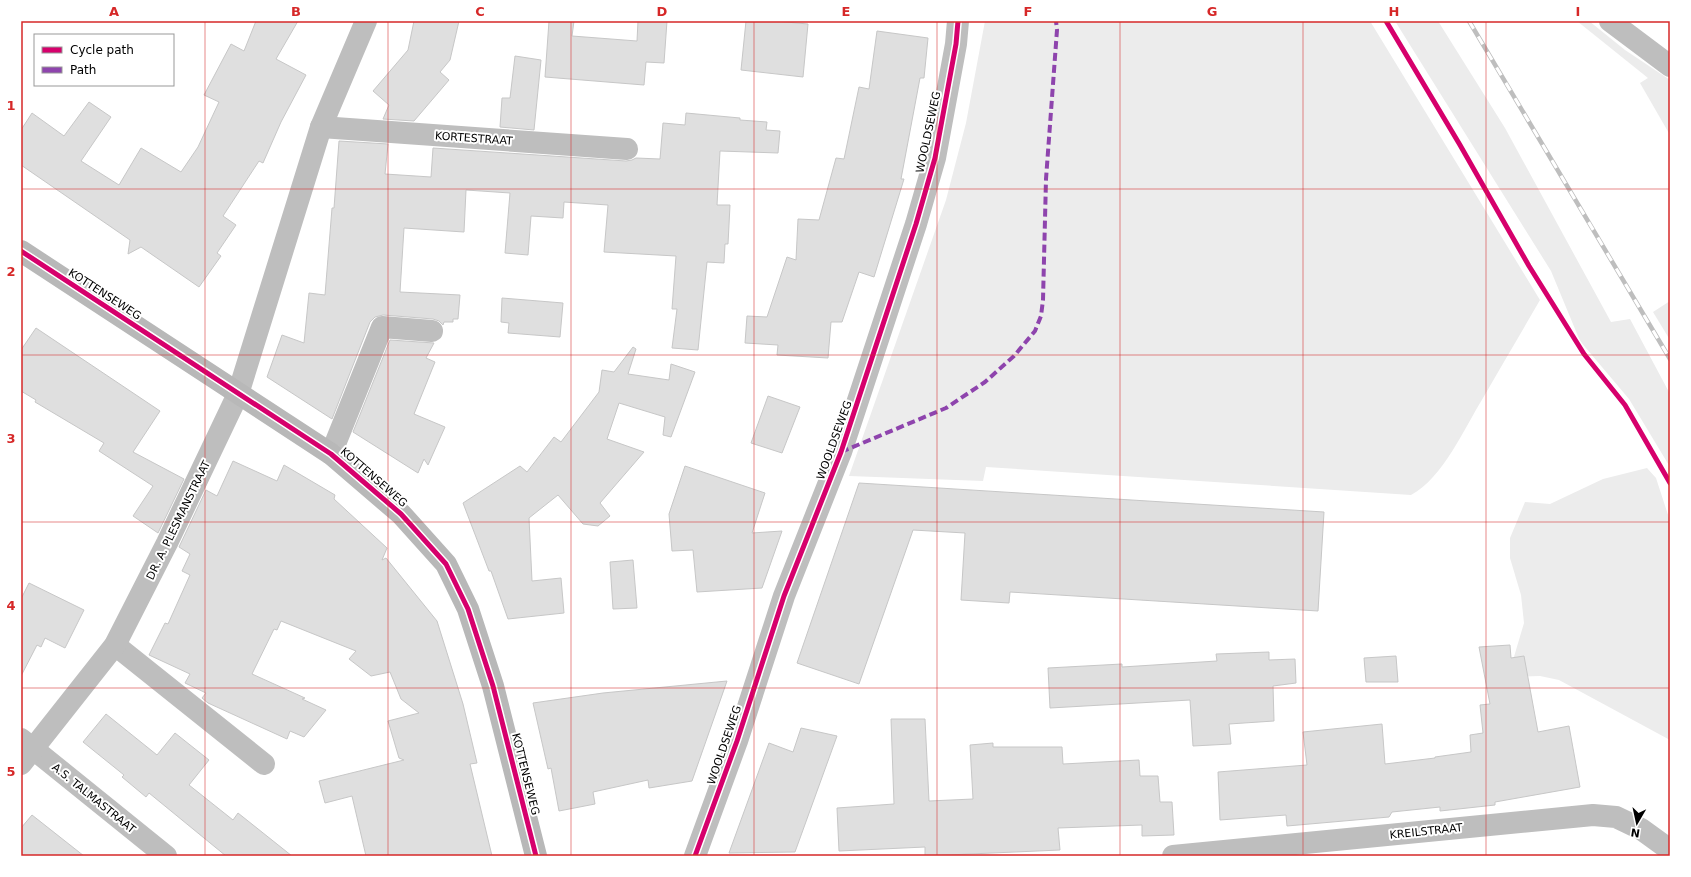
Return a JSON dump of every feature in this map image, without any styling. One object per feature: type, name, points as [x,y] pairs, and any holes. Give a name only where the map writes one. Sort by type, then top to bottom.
[{"type":"street","points":[[238,394],[320,127],[366,21]]},
{"type":"street","name":"WOOLDSEWEG","points":[[695,856],[737,741],[784,596],[841,452],[916,224],[935,158],[956,44],[958,21]]},
{"type":"street","points":[[1610,21],[1670,66]]},
{"type":"street","name":"KORTESTRAAT","points":[[320,127],[627,149]]},
{"type":"street","name":"KOTTENSEWEG","points":[[21,251],[331,454],[401,514],[446,564],[468,609],[493,686],[536,856]]},
{"type":"street","name":"KOTTENSEWEG","points":[[331,454],[382,327],[432,330]]},
{"type":"street","name":"DR. A. PLESMANSTRAAT","points":[[25,751],[116,645],[167,543],[238,394]]},
{"type":"street","points":[[116,645],[264,764]]},
{"type":"street","name":"A.S. TALMASTRAAT","points":[[25,751],[166,856]]},
{"type":"street","name":"KREILSTRAAT","points":[[1173,856],[1593,815],[1616,818],[1641,829],[1670,850]]},
{"type":"shaded area","points":[[985,21],[1370,21],[1540,300],[1452,452],[1443,465],[1423,487],[1411,495],[986,467],[983,481],[849,476],[946,200],[966,123]]},
{"type":"shaded area","points":[[1395,21],[1438,21],[1505,128],[1611,322],[1630,319],[1670,394],[1670,467],[1629,399],[1580,341],[1551,271]]},
{"type":"shaded area","points":[[1577,21],[1589,21],[1625,50],[1670,80],[1670,135],[1640,83],[1648,78]]},
{"type":"shaded area","points":[[1670,301],[1670,340],[1653,312]]},
{"type":"shaded area","points":[[1647,468],[1656,478],[1670,521],[1670,740],[1559,680],[1540,676],[1508,677],[1524,623],[1521,595],[1510,558],[1510,538],[1525,502],[1550,504],[1603,479]]},
{"type":"building","points":[[256,21],[298,21],[276,59],[306,75],[281,122],[263,163],[259,161],[223,216],[236,225],[217,253],[221,256],[199,287],[141,247],[128,254],[130,240],[21,165],[21,130],[32,113],[64,136],[89,102],[111,117],[81,161],[119,185],[141,148],[181,172],[198,147],[219,102],[204,95],[231,44],[244,51]]},
{"type":"building","points":[[414,21],[459,21],[450,60],[440,72],[449,80],[414,121],[383,119],[389,105],[373,91],[408,50]]},
{"type":"building","points":[[549,21],[574,21],[572,36],[637,41],[638,21],[667,21],[664,63],[646,62],[644,85],[545,77]]},
{"type":"building","points":[[746,21],[775,21],[808,24],[803,77],[741,70]]},
{"type":"building","points":[[877,31],[928,38],[924,78],[920,78],[901,179],[904,179],[874,277],[859,272],[842,322],[831,322],[828,358],[777,355],[778,345],[745,343],[747,316],[767,317],[787,257],[796,260],[798,219],[819,220],[836,158],[844,159],[859,87],[869,89]]},
{"type":"building","points":[[515,56],[541,60],[534,130],[500,127],[502,98],[510,98]]},
{"type":"building","points":[[686,113],[767,122],[766,130],[780,131],[778,153],[720,151],[717,205],[730,205],[728,244],[725,244],[724,263],[707,262],[698,350],[672,348],[677,309],[672,309],[676,256],[604,252],[608,205],[564,202],[563,218],[531,216],[528,255],[505,253],[510,193],[466,190],[464,232],[404,228],[400,292],[460,295],[458,319],[453,319],[453,322],[444,322],[443,325],[439,321],[433,319],[383,315],[375,317],[370,322],[332,419],[267,377],[282,335],[304,343],[309,293],[325,295],[339,141],[388,144],[385,174],[431,177],[433,148],[626,161],[636,158],[660,159],[663,123],[685,125]]},
{"type":"building","points":[[502,298],[563,303],[560,337],[508,333],[509,323],[501,322]]},
{"type":"building","points":[[36,328],[160,411],[133,452],[184,479],[158,533],[133,516],[153,486],[99,451],[104,443],[35,402],[36,400],[21,391],[21,350]]},
{"type":"building","points":[[390,340],[434,343],[426,358],[435,362],[414,414],[445,427],[428,465],[424,459],[418,473],[353,432]]},
{"type":"building","points":[[633,347],[636,349],[628,374],[669,380],[671,364],[695,372],[671,437],[663,435],[665,417],[619,403],[607,439],[644,452],[600,503],[610,516],[598,526],[583,524],[558,495],[529,518],[532,581],[561,578],[564,613],[508,619],[491,571],[489,571],[463,503],[520,466],[527,472],[554,437],[561,442],[599,392],[602,370],[614,372]]},
{"type":"building","points":[[768,396],[800,407],[782,453],[751,443]]},
{"type":"building","points":[[233,461],[277,481],[284,465],[335,495],[334,499],[387,548],[382,560],[386,558],[437,621],[463,704],[477,763],[470,764],[492,856],[366,856],[352,796],[325,803],[319,781],[404,760],[399,758],[388,721],[419,713],[401,699],[390,672],[371,676],[349,659],[356,651],[281,621],[277,630],[274,629],[252,674],[305,698],[302,699],[326,710],[304,737],[290,731],[287,739],[208,703],[202,698],[206,693],[185,683],[190,674],[149,655],[165,623],[168,624],[190,575],[182,571],[190,554],[179,547],[206,490],[217,496]]},
{"type":"building","points":[[685,466],[765,493],[752,533],[782,531],[762,588],[697,592],[693,550],[672,551],[669,514]]},
{"type":"building","points":[[859,483],[1324,512],[1318,611],[1010,592],[1009,603],[961,600],[965,533],[913,530],[859,684],[797,663]]},
{"type":"building","points":[[633,560],[637,608],[613,609],[610,562]]},
{"type":"building","points":[[29,583],[84,610],[65,648],[45,638],[41,647],[37,645],[21,676],[21,599]]},
{"type":"building","points":[[1510,645],[1511,658],[1524,656],[1538,732],[1569,726],[1580,787],[1495,802],[1495,805],[1440,811],[1440,807],[1392,812],[1389,817],[1287,826],[1286,815],[1220,820],[1218,772],[1307,765],[1303,732],[1382,724],[1385,764],[1471,752],[1470,735],[1483,733],[1480,705],[1490,704],[1479,647]]},
{"type":"building","points":[[1269,652],[1269,660],[1295,659],[1296,683],[1273,686],[1274,721],[1229,724],[1231,744],[1193,746],[1190,700],[1050,708],[1048,668],[1122,664],[1122,667],[1217,661],[1216,654]]},
{"type":"building","points":[[1396,656],[1398,682],[1366,682],[1364,658]]},
{"type":"building","points":[[727,681],[692,781],[649,788],[648,780],[593,792],[595,804],[559,811],[551,768],[548,769],[533,703],[603,693]]},
{"type":"building","points":[[106,714],[157,755],[175,733],[209,760],[189,785],[233,820],[238,813],[292,856],[226,856],[149,793],[146,797],[122,777],[124,775],[83,742]]},
{"type":"building","points":[[891,719],[925,719],[929,801],[973,799],[970,745],[993,743],[993,747],[1062,747],[1063,764],[1139,760],[1140,776],[1158,776],[1160,802],[1172,802],[1174,835],[1142,836],[1142,825],[1058,828],[1060,850],[925,856],[925,847],[839,851],[837,808],[894,804]]},
{"type":"building","points":[[801,728],[837,736],[795,852],[729,853],[769,743],[793,752]]},
{"type":"building","points":[[32,815],[84,856],[21,856],[21,828]]},
{"type":"railway","points":[[1469,21],[1670,359]]},
{"type":"marked path","points":[[841,452],[946,408],[985,382],[1014,356],[1035,331],[1041,316],[1043,300],[1046,179],[1057,30],[1056,21]]},
{"type":"cycle path","points":[[695,856],[737,741],[784,596],[841,452],[916,224],[935,158],[956,44],[958,21]]},
{"type":"cycle path","points":[[1386,21],[1460,145],[1529,266],[1584,354],[1625,405],[1670,483]]},
{"type":"cycle path","points":[[21,251],[331,454],[401,514],[446,564],[468,609],[493,686],[536,856]]}]
